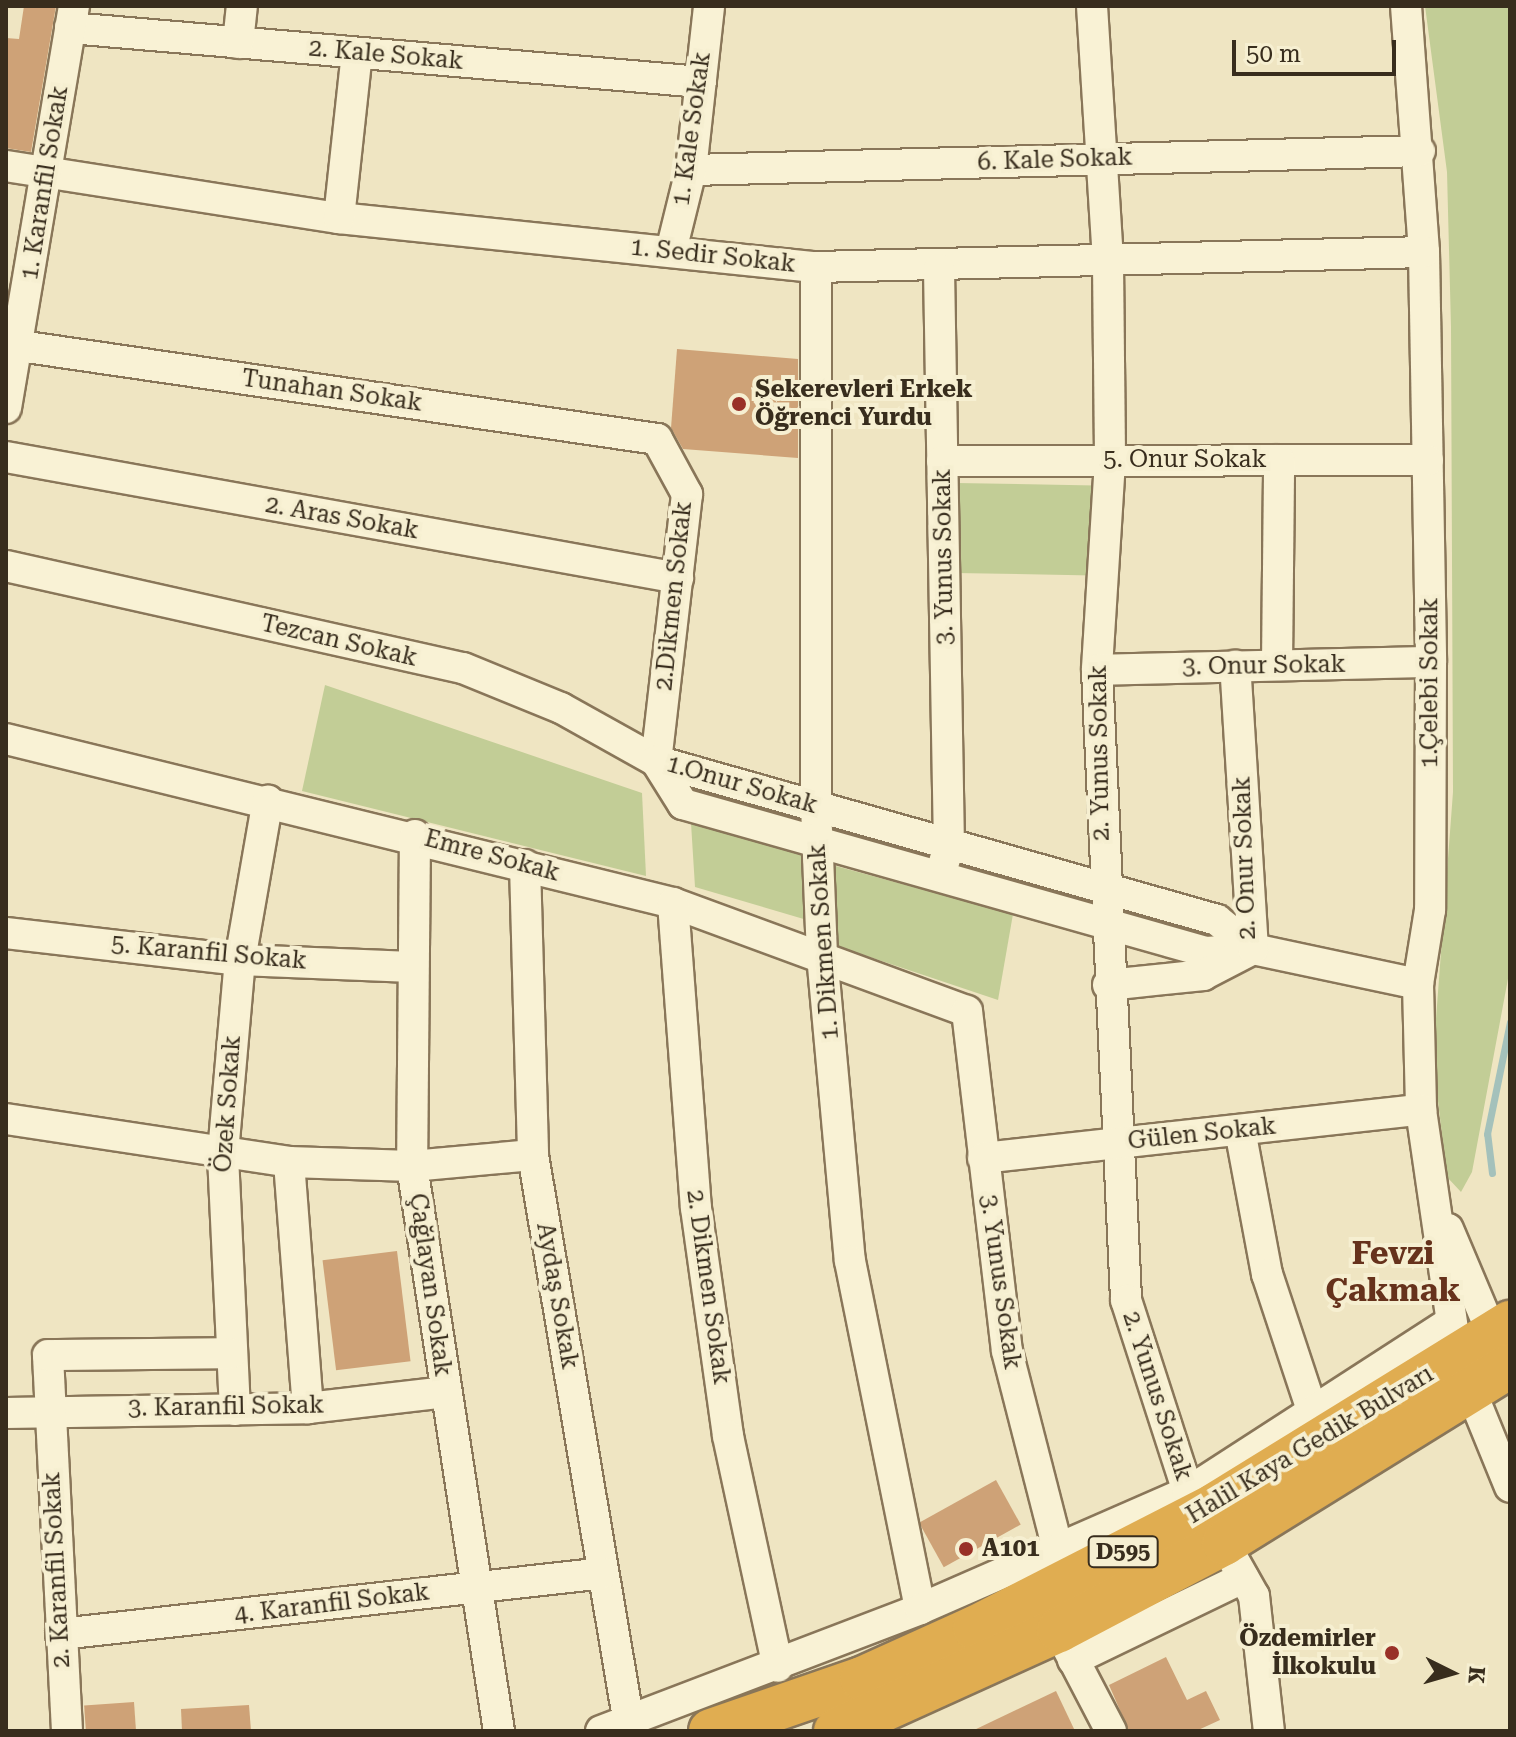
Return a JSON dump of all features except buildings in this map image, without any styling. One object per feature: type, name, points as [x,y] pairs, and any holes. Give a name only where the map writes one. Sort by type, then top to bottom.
[{"type":"highway","name":"Halil Kaya Gedik Bulvarı","points":[[836,1731],[1066,1645],[1233,1560],[1489,1355]]},
{"type":"highway","name":"Halil Kaya Gedik Bulvarı","points":[[711,1731],[862,1679],[975,1628],[1215,1505],[1489,1355]]},
{"type":"street","points":[[238,43],[242,6]]},
{"type":"street","name":"1. Kale Sokak","points":[[671,251],[691,170],[708,6]]},
{"type":"street","name":"2. Yunus Sokak","points":[[1092,6],[1105,159],[1110,461],[1097,670],[1108,985],[1126,1300],[1188,1492]]},
{"type":"street","name":"1.Çelebi Sokak","points":[[1406,6],[1420,151],[1424,252],[1431,662],[1430,910],[1418,984],[1421,1110],[1431,1188],[1489,1355]]},
{"type":"street","name":"2. Kale Sokak","points":[[72,17],[238,43],[701,82]]},
{"type":"street","name":"1. Karanfil Sokak","points":[[6,408],[12,345],[48,172],[72,17]]},
{"type":"street","points":[[339,218],[357,53]]},
{"type":"street","name":"6. Kale Sokak","points":[[691,170],[1420,151]]},
{"type":"street","name":"1. Sedir Sokak","points":[[6,166],[339,218],[816,267],[939,269],[1424,252]]},
{"type":"street","name":"1. Dikmen Sokak","points":[[816,267],[816,841],[822,955],[850,1261],[920,1609]]},
{"type":"street","name":"3. Yunus Sokak","points":[[939,269],[949,845],[940,874]]},
{"type":"street","name":"Tunahan Sokak","points":[[12,345],[657,439]]},
{"type":"street","name":"2.Dikmen Sokak","points":[[656,761],[687,494],[657,439]]},
{"type":"street","name":"2. Aras Sokak","points":[[6,457],[678,578]]},
{"type":"street","points":[[1277,665],[1279,460]]},
{"type":"street","name":"5. Onur Sokak","points":[[942,461],[1428,460]]},
{"type":"street","name":"Tezcan Sokak","points":[[6,566],[463,668],[561,708],[656,761]]},
{"type":"street","name":"3. Onur Sokak","points":[[1097,670],[1431,662]]},
{"type":"street","name":"2. Onur Sokak","points":[[1108,985],[1203,975],[1253,949],[1235,666]]},
{"type":"street","name":"Emre Sokak","points":[[6,739],[415,835],[673,903],[822,955],[967,1011]]},
{"type":"street","name":"1.Onur Sokak","points":[[656,761],[949,845],[1104,885],[1217,920],[1253,949]]},
{"type":"street","name":"1.Onur Sokak","points":[[656,761],[683,804],[940,874],[1206,952],[1253,949],[1418,984]]},
{"type":"street","name":"Özek Sokak","points":[[235,1410],[223,1153],[240,960],[268,800]]},
{"type":"street","name":"Çağlayan Sokak","points":[[415,835],[412,1166],[499,1731]]},
{"type":"street","name":"Aydaş Sokak","points":[[525,865],[533,1155],[604,1573],[615,1727]]},
{"type":"street","name":"2. Dikmen Sokak","points":[[673,903],[696,1208],[728,1436],[778,1667]]},
{"type":"street","name":"5. Karanfil Sokak","points":[[6,933],[240,960],[412,967]]},
{"type":"street","name":"3. Yunus Sokak","points":[[967,1011],[1007,1351],[1058,1549]]},
{"type":"street","name":"Gülen Sokak","points":[[983,1158],[1421,1110]]},
{"type":"street","points":[[6,1119],[289,1162],[412,1166],[533,1155]]},
{"type":"street","points":[[1240,1130],[1267,1274],[1312,1410]]},
{"type":"street","points":[[289,1162],[308,1408]]},
{"type":"street","points":[[1431,1188],[1489,1355],[1510,1487]]},
{"type":"street","name":"2. Karanfil Sokak","points":[[67,1731],[48,1410],[48,1355],[231,1353]]},
{"type":"street","points":[[615,1727],[778,1667],[920,1609],[1188,1492],[1312,1410],[1489,1355]]},
{"type":"street","name":"3. Karanfil Sokak","points":[[6,1413],[308,1408],[446,1392]]},
{"type":"street","points":[[1233,1560],[1254,1596],[1269,1731]]},
{"type":"street","name":"4. Karanfil Sokak","points":[[61,1634],[604,1573]]},
{"type":"street","points":[[1066,1645],[1111,1731]]},
{"type":"green space","points":[[1425,6],[1510,6],[1510,968],[1472,1172],[1461,1192],[1447,1177],[1433,1059],[1453,792],[1451,327],[1447,172]]},
{"type":"green space","points":[[956,483],[1095,485],[1093,575],[954,573]]},
{"type":"green space","points":[[325,685],[642,793],[646,876],[302,791]]},
{"type":"green space","points":[[691,823],[803,848],[807,920],[695,887]]},
{"type":"green space","points":[[832,865],[1013,914],[998,1000],[834,945]]},
{"type":"waterway","points":[[1492,1173],[1487,1134],[1510,1022]]},
{"type":"place","name":"Şekerevleri Erkek Öğrenci Yurdu","points":[[739,404]]},
{"type":"place","name":"A101","points":[[966,1549]]},
{"type":"place","name":"Özdemirler İlkokulu","points":[[1392,1653]]},
{"type":"district","name":"Fevzi Çakmak","points":[[1393,1272]]}]
